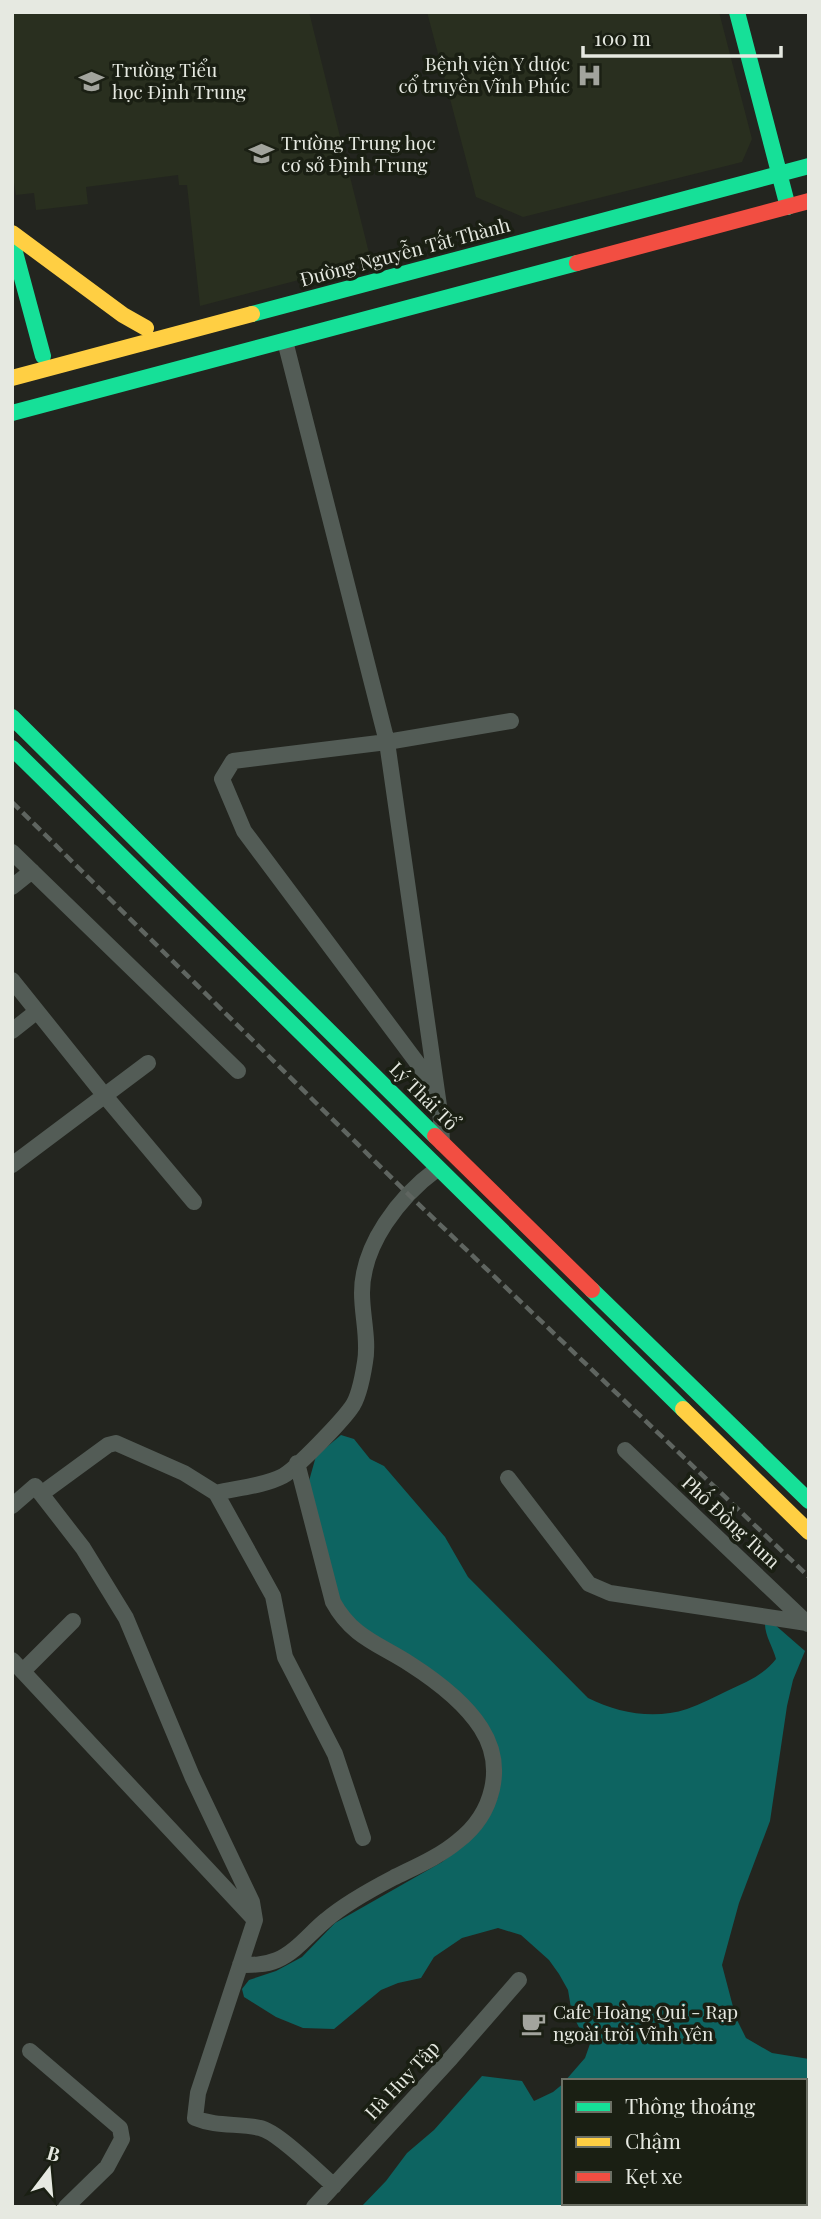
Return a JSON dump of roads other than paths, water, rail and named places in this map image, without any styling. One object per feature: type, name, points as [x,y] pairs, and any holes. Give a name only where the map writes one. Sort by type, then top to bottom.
[{"type":"main road","points":[[737,12],[788,207]]},
{"type":"main road","name":"Đường Nguyễn Tất Thành","points":[[12,413],[285,341],[615,236],[779,174],[809,166]]},
{"type":"main road","name":"Đường Nguyễn Tất Thành","points":[[12,378],[235,318],[615,236],[788,207],[809,201]]},
{"type":"main road","points":[[12,233],[123,315],[146,328]]},
{"type":"main road","points":[[12,241],[43,355]]},
{"type":"main road","points":[[12,364],[146,328],[235,318]]},
{"type":"main road","points":[[12,427],[163,387],[245,352]]},
{"type":"main road","name":"Lý Thái Tổ","points":[[12,717],[514,1215],[809,1502]]},
{"type":"main road","points":[[12,748],[809,1532]]},
{"type":"main road","points":[[282,1016],[297,1000]]},
{"type":"main road","points":[[500,1230],[514,1215]]},
{"type":"street","points":[[285,341],[387,742],[437,1090],[442,1143]]},
{"type":"street","points":[[437,1090],[244,831],[222,779],[233,761],[387,742],[511,721]]},
{"type":"street","points":[[12,852],[238,1071]]},
{"type":"street","points":[[12,887],[32,871]]},
{"type":"street","points":[[12,980],[104,1096],[194,1202]]},
{"type":"street","points":[[12,1031],[36,1012]]},
{"type":"street","points":[[12,1165],[148,1063]]},
{"type":"street","points":[[216,1493],[283,1476],[352,1406],[365,1362],[362,1290],[367,1263],[383,1227],[409,1195],[437,1169]]},
{"type":"street","points":[[12,1506],[108,1445],[116,1443],[184,1473],[216,1493],[273,1596],[285,1657],[335,1754],[363,1838]]},
{"type":"street","name":"Phố Đồng Tum","points":[[625,1450],[808,1623]]},
{"type":"street","points":[[240,1965],[274,1962],[287,1955],[351,1902],[458,1841],[484,1812],[495,1781],[489,1746],[481,1728],[466,1710],[411,1664],[364,1638],[340,1614],[333,1602],[297,1464]]},
{"type":"street","points":[[508,1478],[589,1584],[610,1593],[808,1623]]},
{"type":"street","points":[[38,1490],[83,1548],[126,1618],[192,1776],[252,1902],[255,1920],[198,2093],[195,2118],[208,2123],[264,2128],[334,2186]]},
{"type":"street","points":[[73,1621],[18,1666],[255,1920]]},
{"type":"street","name":"Hà Huy Tập","points":[[314,2207],[519,1980]]},
{"type":"street","points":[[30,2051],[120,2128],[122,2138],[107,2167],[66,2207]]},
{"type":"water","points":[[341,1435],[354,1439],[370,1459],[384,1466],[445,1537],[468,1577],[588,1698],[611,1708],[649,1714],[675,1712],[697,1705],[754,1678],[776,1659],[765,1624],[774,1624],[805,1651],[793,1680],[787,1706],[770,1821],[739,1903],[722,1965],[736,2018],[746,2038],[772,2053],[809,2059],[809,2149],[807,2150],[807,2079],[567,2079],[585,2058],[591,2041],[581,2031],[572,2014],[568,1990],[549,1960],[521,1935],[498,1928],[462,1938],[434,1957],[421,1978],[381,1990],[334,2029],[303,2028],[276,2017],[244,1997],[242,1989],[249,1980],[276,1971],[302,1957],[335,1923],[442,1862],[468,1842],[485,1823],[498,1797],[499,1769],[482,1717],[352,1622],[337,1599],[309,1481],[316,1456]]},
{"type":"water","points":[[482,2076],[522,2081],[534,2101],[562,2085],[562,2205],[752,2205],[361,2207],[386,2181],[407,2153],[434,2130]]},
{"type":"railway","points":[[12,802],[409,1195],[809,1577]]},
{"type":"place","name":"Bệnh viện Y dược cổ truyền Vĩnh Phúc","points":[[590,75]]},
{"type":"place","name":"Trường Tiểu học Định Trung","points":[[92,81]]},
{"type":"place","name":"Trường Trung học cơ sở Định Trung","points":[[261,154]]},
{"type":"place","name":"Cafe Hoàng Qui - Rạp ngoài trời Vĩnh Yên","points":[[533,2023]]}]
